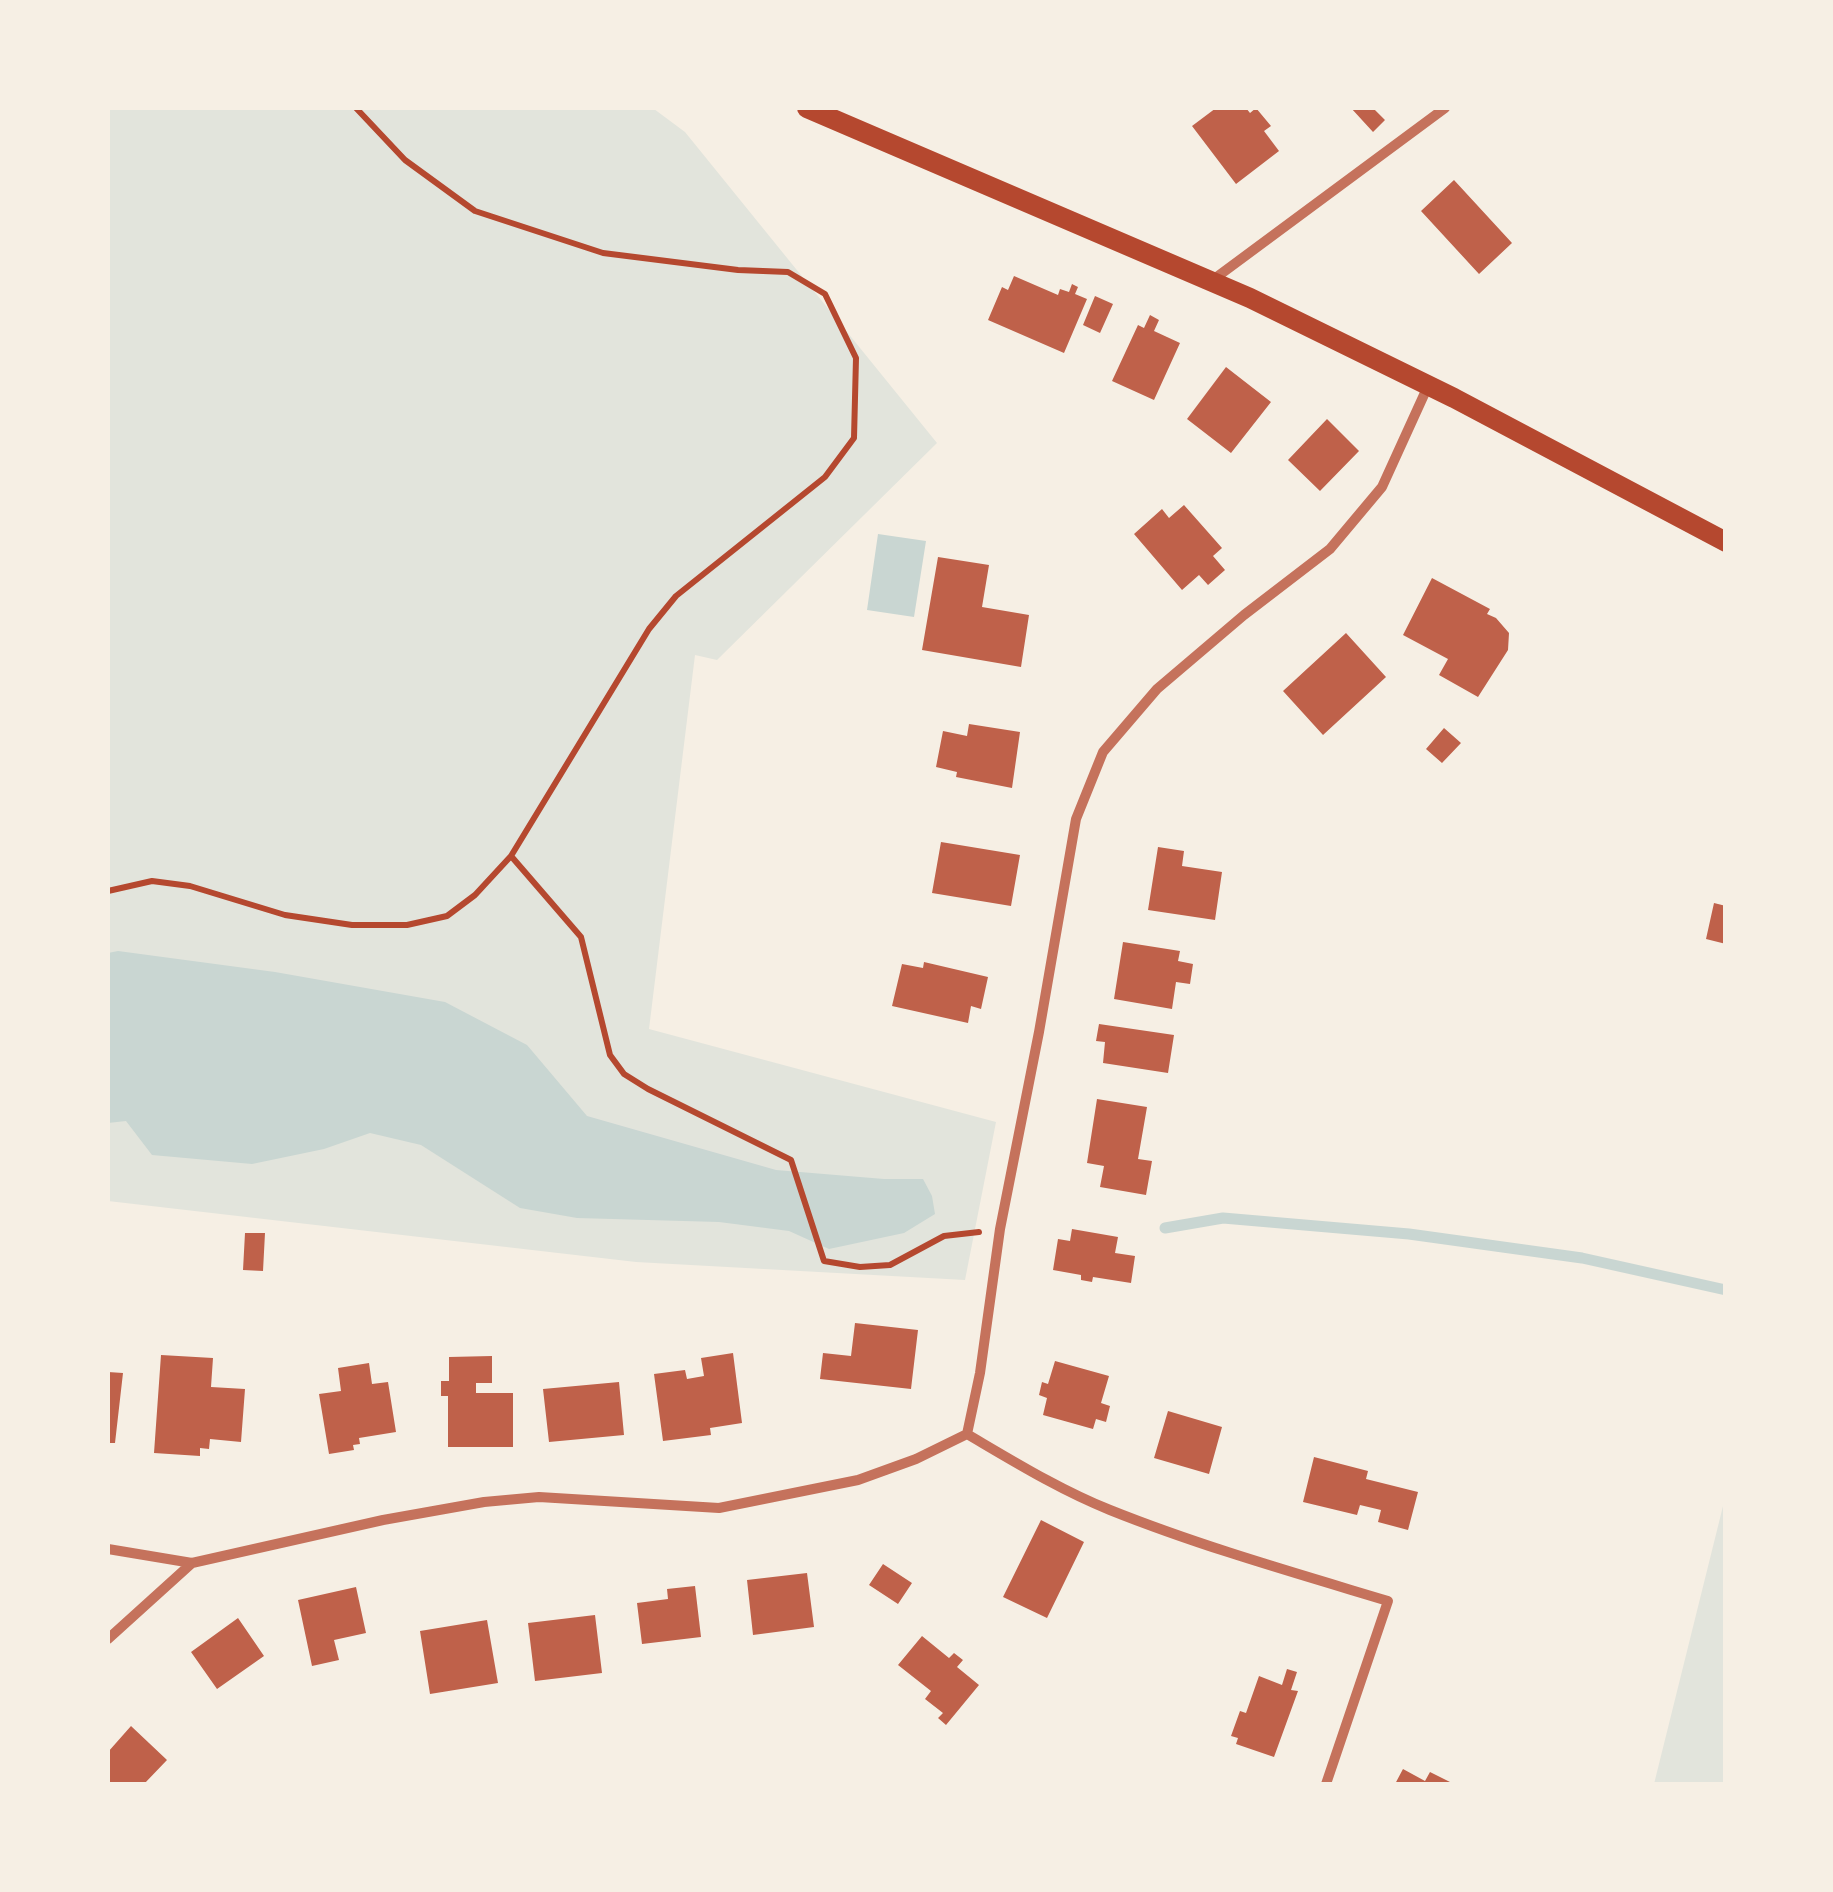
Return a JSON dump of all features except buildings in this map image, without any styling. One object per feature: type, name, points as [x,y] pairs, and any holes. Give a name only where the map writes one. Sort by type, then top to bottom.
[{"type":"main road","points":[[808,108],[1210,282],[1428,386],[1726,542]]},
{"type":"street","points":[[1210,282],[1445,108]]},
{"type":"street","points":[[967,1434],[980,1373],[1000,1229],[1076,819],[1103,752],[1157,689],[1330,549],[1382,487],[1428,386]]},
{"type":"street","points":[[108,1549],[192,1563],[484,1502],[539,1497],[719,1508],[858,1480],[916,1459],[967,1434]]},
{"type":"street","points":[[967,1434],[1107,1509],[1388,1601],[1326,1784]]},
{"type":"street","points":[[108,1639],[192,1563]]},
{"type":"path","points":[[108,891],[152,881],[190,886],[285,915],[352,925],[407,926],[447,916],[475,895],[511,856],[649,629],[676,596],[824,477],[854,438],[856,358],[825,294],[788,272],[738,270],[603,253],[475,210],[404,160],[356,108]]},
{"type":"path","points":[[511,856],[581,937],[610,1055],[624,1074],[792,1160],[824,1260],[860,1268],[890,1265],[944,1236],[1000,1229]]},
{"type":"shaded area","points":[[108,108],[654,109],[685,132],[937,443],[717,660],[695,655],[649,1029],[996,1122],[965,1280],[636,1262],[108,1201]]},
{"type":"shaded area","points":[[878,534],[926,541],[914,617],[867,610]]},
{"type":"shaded area","points":[[118,951],[275,972],[445,1002],[527,1045],[587,1116],[776,1170],[923,1179],[935,1214],[904,1233],[829,1249],[789,1231],[719,1222],[577,1218],[520,1208],[421,1145],[370,1133],[324,1149],[252,1164],[152,1155],[126,1121],[108,1123],[108,953]]},
{"type":"shaded area","points":[[1725,1498],[1725,1784],[1654,1784]]},
{"type":"waterway","points":[[1165,1228],[1223,1218],[1409,1234],[1582,1258],[1726,1290]]}]
